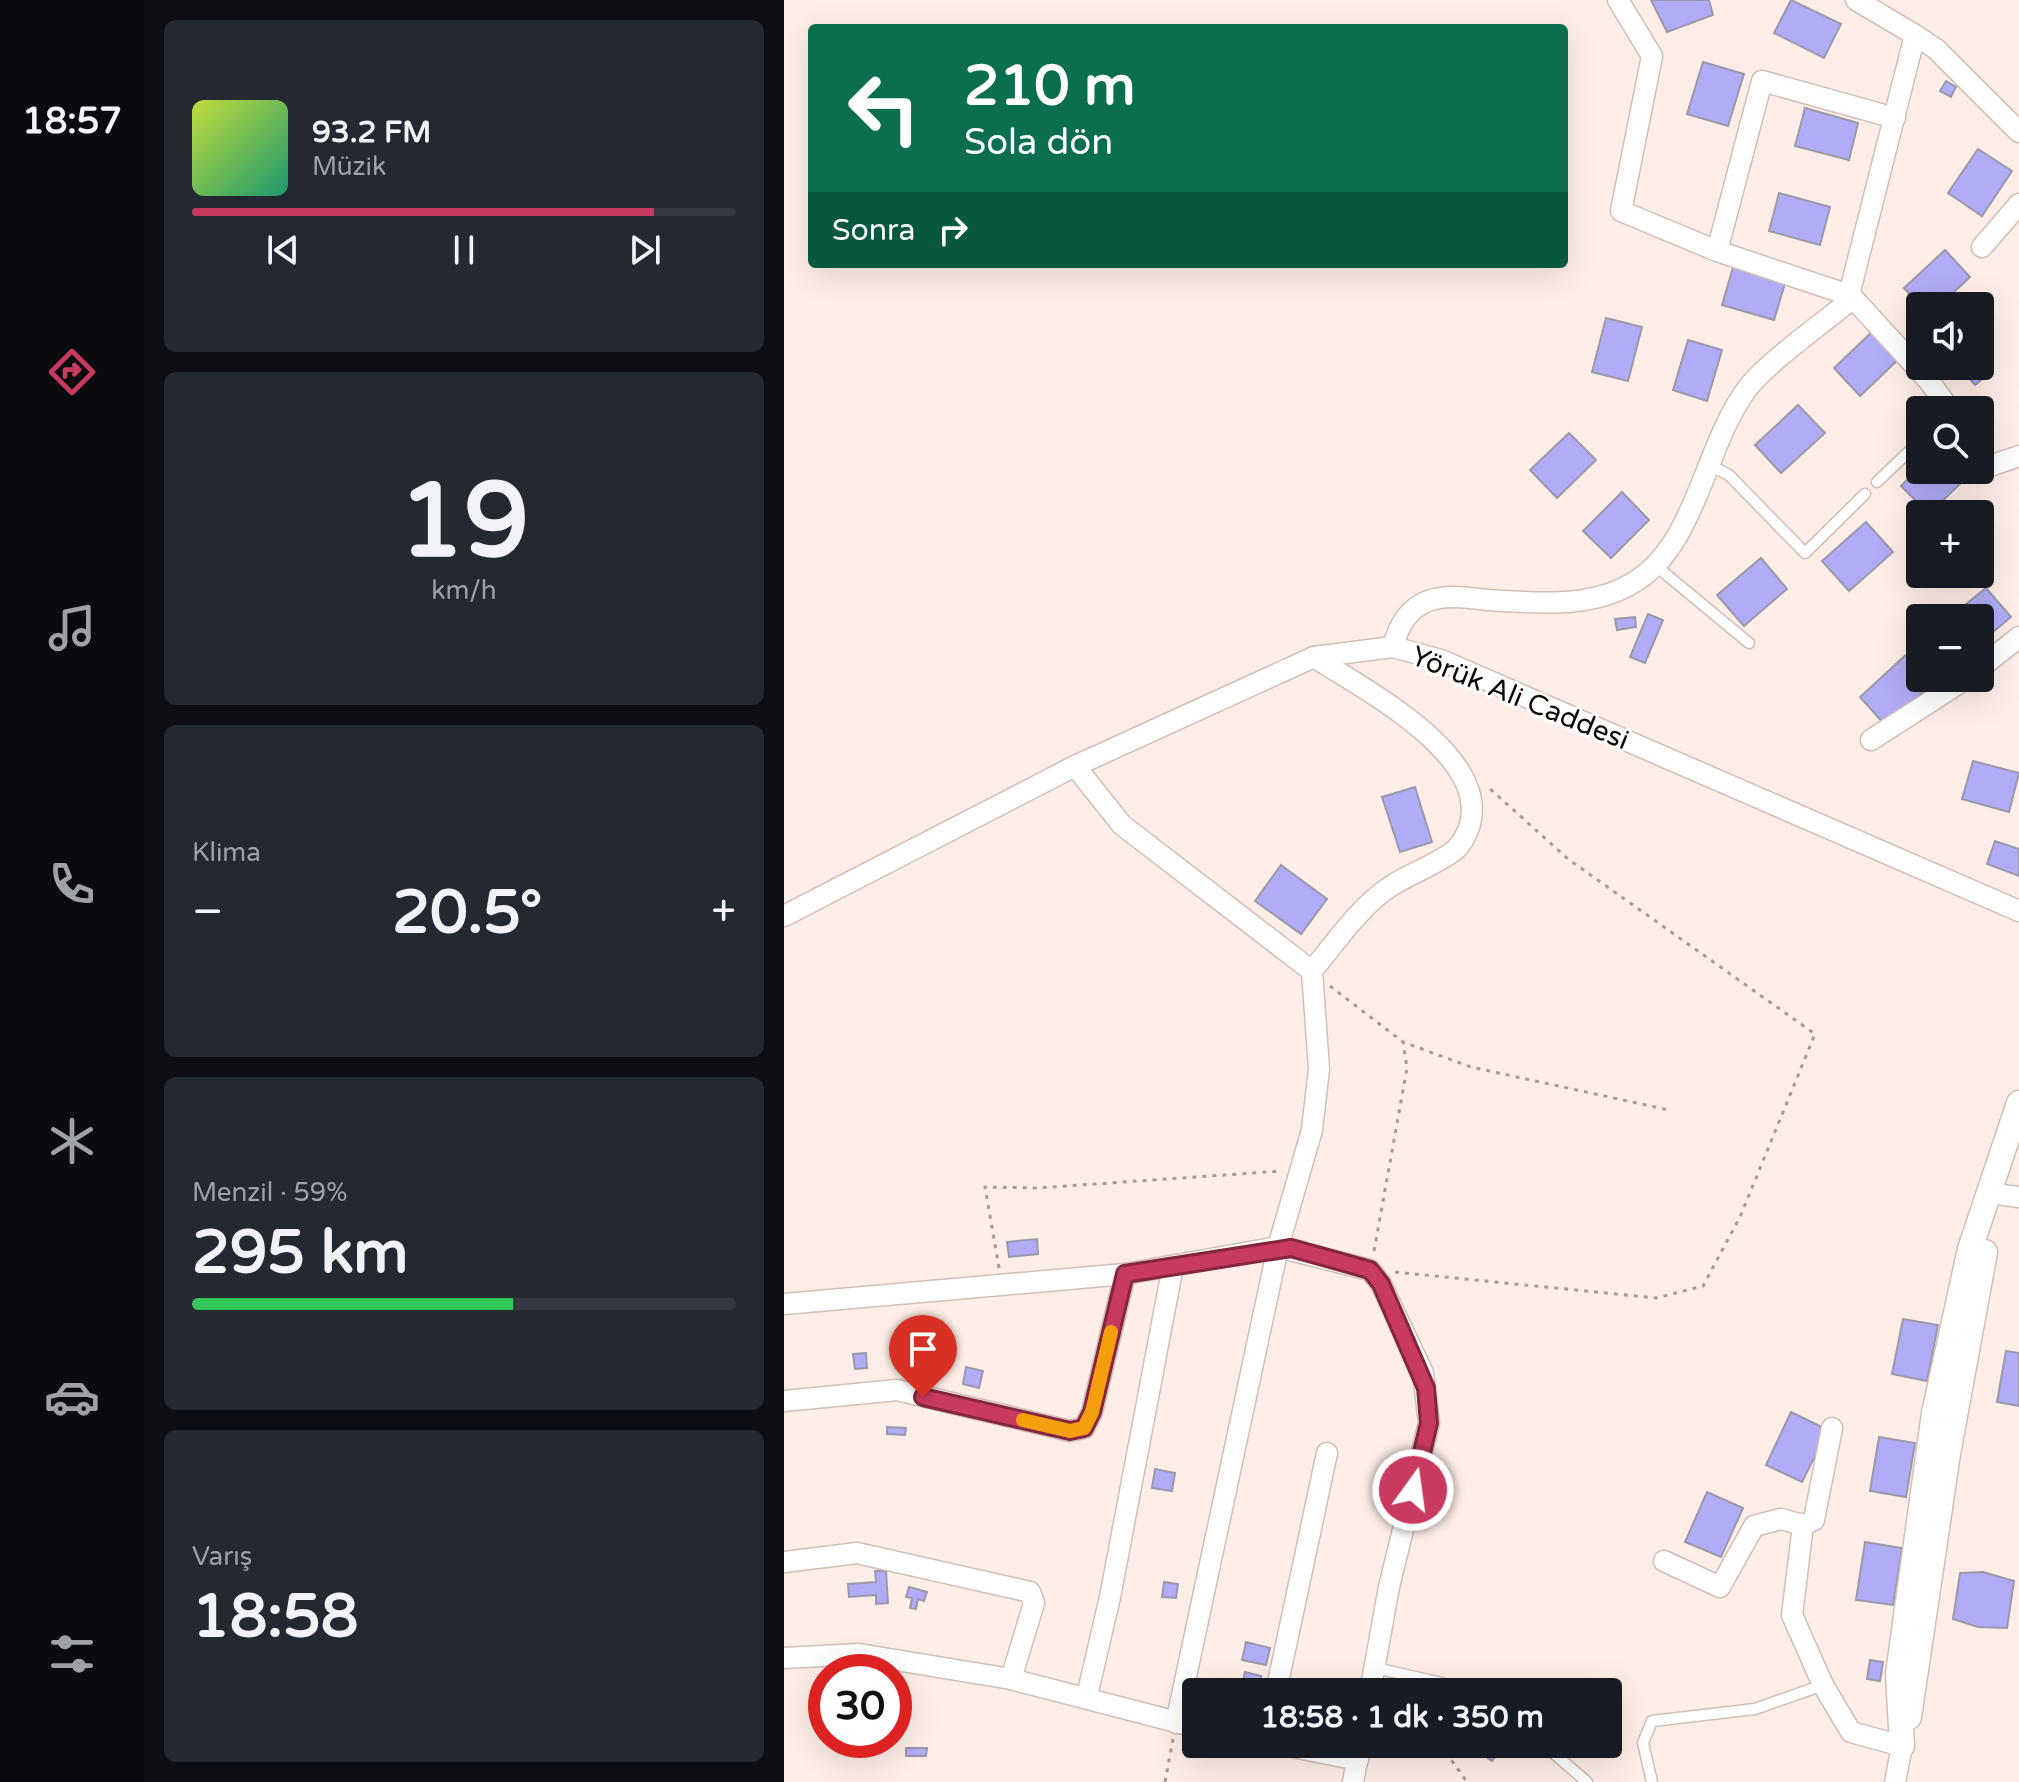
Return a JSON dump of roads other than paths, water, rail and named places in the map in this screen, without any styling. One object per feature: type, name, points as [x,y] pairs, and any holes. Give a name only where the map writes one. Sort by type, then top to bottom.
[{"type":"street","points":[[1618,0],[1652,56],[1621,211],[1717,251],[1851,297],[1940,396]]},
{"type":"street","points":[[1856,0],[1936,49],[2019,132]]},
{"type":"street","points":[[1851,297],[1915,35]]},
{"type":"street","points":[[1717,251],[1762,81],[1895,118]]},
{"type":"street","points":[[1982,247],[2019,204]]},
{"type":"street","name":"Yörük Ali Caddesi","points":[[1851,297],[1749,387],[1719,434],[1685,521],[1656,566],[1625,587],[1589,599],[1553,603],[1447,597],[1427,601],[1405,617],[1393,647],[1441,660],[2019,911]]},
{"type":"street","points":[[1994,465],[2019,456]]},
{"type":"street","points":[[1994,657],[2019,637]]},
{"type":"street","points":[[784,916],[1075,766],[1314,657],[1393,647]]},
{"type":"street","points":[[1195,1678],[1278,1247],[1312,1130],[1319,1069],[1312,971],[1371,901],[1389,887],[1457,849],[1469,828],[1472,812],[1472,798],[1449,753],[1401,713],[1314,657]]},
{"type":"street","points":[[1871,740],[1945,692]]},
{"type":"street","points":[[1075,766],[1122,825],[1176,862],[1312,971]]},
{"type":"street","points":[[1902,1746],[1898,1674],[1934,1413],[1970,1249],[2019,1103]]},
{"type":"street","points":[[1895,1782],[1915,1695],[1948,1454],[1982,1270],[2011,1196],[2019,1146]]},
{"type":"street","points":[[784,1304],[1125,1274],[1278,1247],[1370,1270],[1381,1284],[1423,1373],[1429,1423],[1389,1587],[1373,1678]]},
{"type":"street","points":[[1087,1696],[1110,1597],[1173,1266]]},
{"type":"street","points":[[784,1401],[897,1390],[1070,1431],[1084,1428],[1092,1412],[1125,1274]]},
{"type":"street","points":[[1664,1561],[1720,1587],[1754,1526],[1781,1519],[1803,1525],[1814,1520],[1832,1428]]},
{"type":"street","points":[[1279,1678],[1327,1453]]},
{"type":"street","points":[[1803,1525],[1792,1615],[1823,1685],[1851,1732],[1902,1746]]},
{"type":"street","points":[[784,1562],[857,1553],[1030,1592],[1034,1603],[1011,1679]]},
{"type":"street","points":[[784,1658],[859,1654],[1011,1679],[1074,1696],[1087,1696],[1182,1724]]},
{"type":"street","points":[[1353,1782],[1358,1758]]},
{"type":"lane","points":[[1877,482],[1906,454]]},
{"type":"lane","points":[[1708,464],[1729,475],[1805,553],[1865,494]]},
{"type":"lane","points":[[1656,566],[1749,643]]},
{"type":"lane","points":[[1375,1668],[1420,1678]]},
{"type":"lane","points":[[1652,1782],[1643,1743],[1652,1721],[1755,1709],[1823,1685]]},
{"type":"lane","points":[[1559,1758],[1587,1782]]}]
